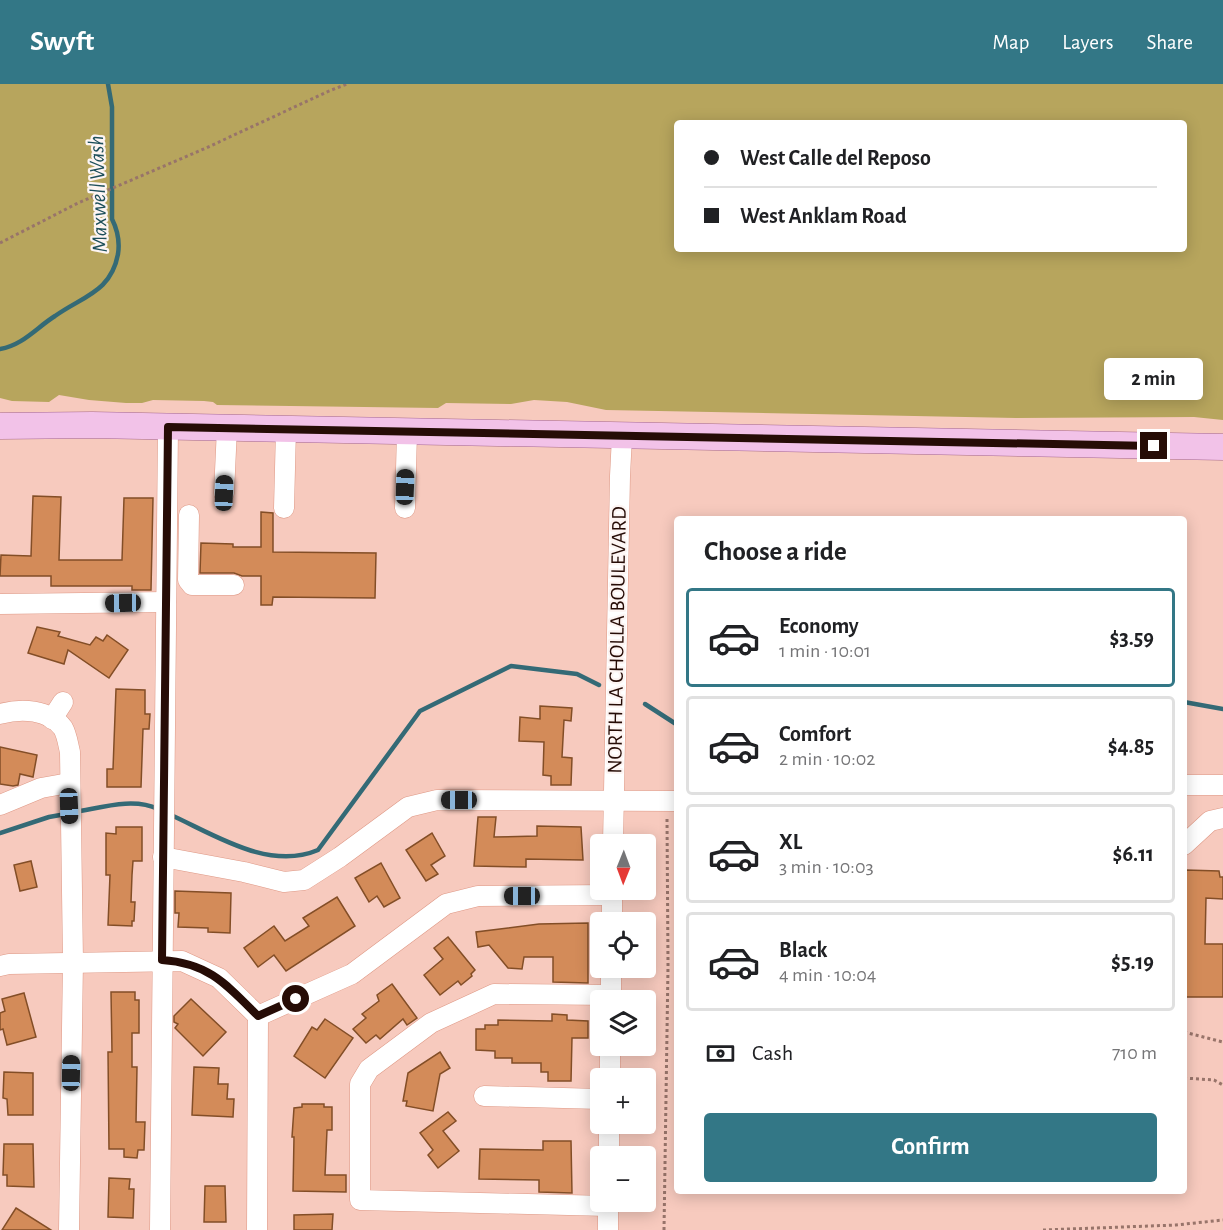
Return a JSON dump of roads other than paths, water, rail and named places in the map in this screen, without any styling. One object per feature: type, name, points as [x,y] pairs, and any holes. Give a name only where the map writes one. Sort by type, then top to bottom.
[{"type":"main road","points":[[0,426],[286,429],[1223,447]]},
{"type":"street","points":[[160,1230],[168,427]]},
{"type":"street","points":[[224,493],[227,428]]},
{"type":"street","points":[[284,508],[286,429]]},
{"type":"street","points":[[405,508],[407,432]]},
{"type":"street","name":"NORTH LA CHOLLA BOULEVARD","points":[[613,834],[622,436]]},
{"type":"street","points":[[189,515],[188,580],[192,585],[234,585]]},
{"type":"street","points":[[0,604],[166,602]]},
{"type":"street","points":[[55,722],[63,702]]},
{"type":"street","points":[[0,714],[20,710],[34,711],[55,722],[62,727],[70,752],[73,961],[69,1230]]},
{"type":"street","points":[[0,805],[41,788],[69,783]]},
{"type":"street","points":[[1187,785],[1223,785]]},
{"type":"street","points":[[163,856],[284,882],[304,880],[340,857],[408,807],[437,800],[674,801]]},
{"type":"street","points":[[1187,842],[1210,821],[1223,818]]},
{"type":"street","points":[[258,1016],[352,974],[446,904],[477,896],[590,893]]},
{"type":"street","points":[[0,966],[73,961],[182,961],[219,978],[258,1016],[257,1230]]},
{"type":"street","points":[[590,997],[494,994],[431,1023],[369,1069],[360,1084],[360,1200],[590,1204]]},
{"type":"street","points":[[484,1096],[590,1099]]},
{"type":"street","points":[[608,1212],[608,1230]]},
{"type":"waterway","name":"Maxwell Wash","points":[[0,349],[16,344],[94,292],[109,277],[114,267],[119,245],[112,219],[112,107],[108,84]]},
{"type":"waterway","points":[[171,815],[243,848],[262,853],[281,856],[299,855],[318,850],[420,711],[511,666],[577,674],[599,685]]},
{"type":"waterway","points":[[1187,703],[1223,709]]},
{"type":"waterway","points":[[645,704],[674,723]]},
{"type":"waterway","points":[[75,812],[127,804],[158,809]]},
{"type":"waterway","points":[[0,833],[49,817],[66,814]]}]
